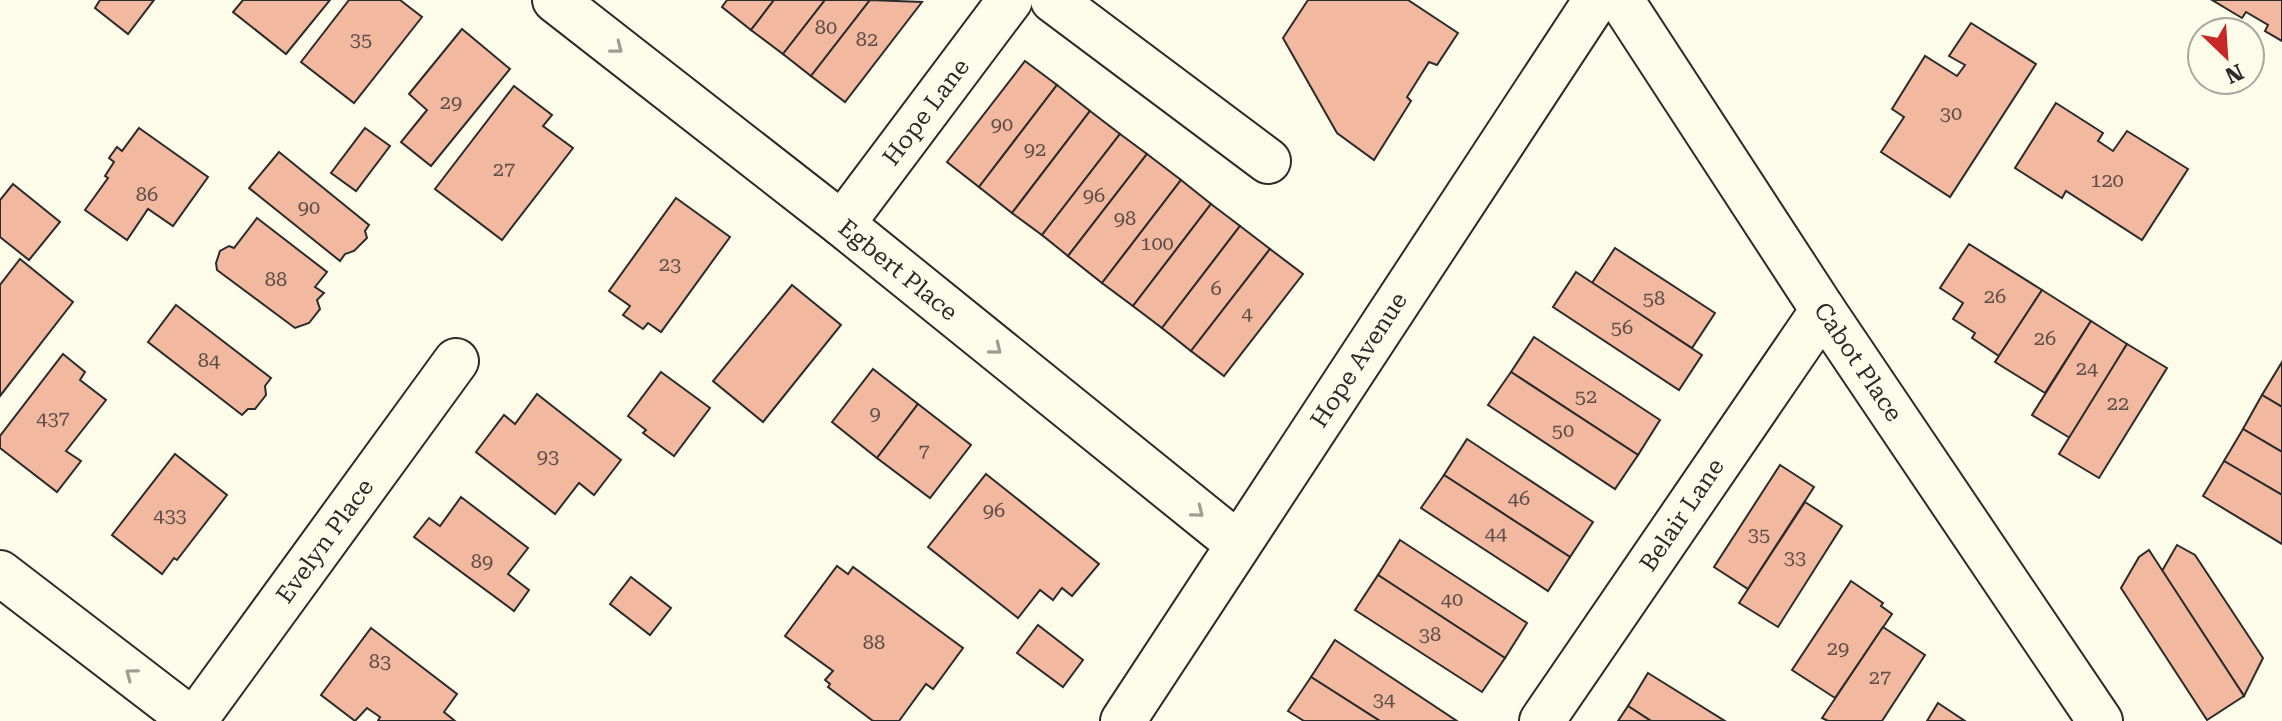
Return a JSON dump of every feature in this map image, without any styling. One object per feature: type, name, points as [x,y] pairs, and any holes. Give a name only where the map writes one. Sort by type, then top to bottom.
[{"type":"street","name":"Egbert Place","points":[[555,0],[842,224],[1238,544]]},
{"type":"street","name":"Hope Lane","points":[[842,224],[1010,0]]},
{"type":"street","points":[[1053,0],[1268,161]]},
{"type":"street","name":"Hope Avenue","points":[[1123,721],[1596,0]]},
{"type":"street","name":"Cabot Place","points":[[1621,0],[1823,310],[2100,721]]},
{"type":"street","name":"Belair Lane","points":[[1542,721],[1823,310]]},
{"type":"street","name":"Evelyn Place","points":[[193,721],[456,361]]},
{"type":"street","points":[[0,573],[193,721]]},
{"type":"building","points":[[100,0],[154,0],[128,34],[95,8]]},
{"type":"building","points":[[243,0],[330,0],[286,54],[233,12]]},
{"type":"building","points":[[349,0],[400,0],[422,17],[354,103],[301,62]]},
{"type":"building","points":[[727,0],[774,0],[751,30],[722,7]]},
{"type":"building","points":[[774,0],[825,0],[783,54],[751,30]]},
{"type":"building","points":[[825,0],[870,0],[811,76],[783,54]]},
{"type":"building","points":[[870,0],[922,2],[845,102],[811,76]]},
{"type":"building","points":[[1308,0],[1408,0],[1458,33],[1437,65],[1429,62],[1407,97],[1411,101],[1374,160],[1337,133],[1283,38]]},
{"type":"building","points":[[2212,0],[2282,0],[2282,41],[2266,32],[2266,16],[2253,16],[2246,12],[2239,16]]},
{"type":"building","points":[[1971,23],[2036,64],[1950,197],[1881,152],[1904,117],[1892,109],[1925,56],[1957,76],[1965,65],[1949,56]]},
{"type":"building","points":[[462,29],[510,69],[431,166],[401,142],[427,110],[409,94]]},
{"type":"building","points":[[1025,61],[1057,85],[979,187],[947,162]]},
{"type":"building","points":[[1057,85],[1090,111],[1012,213],[979,187]]},
{"type":"building","points":[[514,86],[552,115],[543,126],[573,148],[502,240],[435,189]]},
{"type":"building","points":[[2056,103],[2103,133],[2098,141],[2113,151],[2127,131],[2188,169],[2142,240],[2066,191],[2062,198],[2015,168]]},
{"type":"building","points":[[1090,111],[1120,134],[1042,235],[1012,213]]},
{"type":"building","points":[[139,128],[208,177],[173,226],[148,209],[127,240],[85,210],[108,178],[105,176],[114,162],[109,158],[117,147],[122,151]]},
{"type":"building","points":[[365,128],[390,146],[356,191],[331,173]]},
{"type":"building","points":[[1120,134],[1147,154],[1068,256],[1042,235]]},
{"type":"building","points":[[279,152],[369,225],[365,231],[367,238],[340,261],[249,188]]},
{"type":"building","points":[[1147,154],[1181,180],[1102,283],[1068,256]]},
{"type":"building","points":[[1181,180],[1211,204],[1133,306],[1102,283]]},
{"type":"building","points":[[13,184],[60,222],[29,260],[0,237],[0,200]]},
{"type":"building","points":[[676,198],[730,237],[661,332],[648,323],[643,329],[623,315],[630,306],[609,291]]},
{"type":"building","points":[[1211,204],[1240,226],[1162,328],[1133,306]]},
{"type":"building","points":[[257,218],[327,272],[315,287],[324,293],[317,300],[320,309],[309,323],[295,328],[217,270],[220,251],[229,246],[234,248]]},
{"type":"building","points":[[1240,226],[1270,249],[1191,351],[1162,328]]},
{"type":"building","points":[[1969,244],[2042,290],[1999,356],[1972,338],[1975,333],[1953,319],[1963,303],[1940,288]]},
{"type":"building","points":[[1615,248],[1715,313],[1692,348],[1592,283]]},
{"type":"building","points":[[1270,249],[1303,274],[1224,376],[1191,351]]},
{"type":"building","points":[[20,259],[73,302],[0,396],[0,285]]},
{"type":"building","points":[[1576,272],[1702,355],[1679,390],[1553,307]]},
{"type":"building","points":[[792,285],[841,325],[763,422],[713,381]]},
{"type":"building","points":[[2042,290],[2091,321],[2045,393],[1995,362]]},
{"type":"building","points":[[176,305],[271,378],[265,386],[266,395],[255,409],[248,409],[242,415],[148,342]]},
{"type":"building","points":[[2091,321],[2127,344],[2070,438],[2032,415]]},
{"type":"building","points":[[1534,337],[1660,420],[1638,455],[1511,372]]},
{"type":"building","points":[[2127,344],[2167,368],[2099,478],[2059,454]]},
{"type":"building","points":[[63,354],[85,372],[80,380],[106,400],[66,451],[81,461],[57,492],[0,448],[0,436]]},
{"type":"building","points":[[2282,362],[2282,407],[2262,395]]},
{"type":"building","points":[[873,369],[918,404],[877,458],[832,422]]},
{"type":"building","points":[[661,372],[710,408],[674,456],[643,433],[646,430],[628,416]]},
{"type":"building","points":[[1511,372],[1638,455],[1615,489],[1488,405]]},
{"type":"building","points":[[537,394],[621,460],[594,495],[579,483],[555,514],[476,452],[504,415],[515,424]]},
{"type":"building","points":[[2262,395],[2282,407],[2282,452],[2243,429]]},
{"type":"building","points":[[918,404],[971,445],[930,498],[877,458]]},
{"type":"building","points":[[2243,429],[2282,452],[2282,495],[2224,461]]},
{"type":"building","points":[[1467,439],[1593,522],[1570,557],[1444,475]]},
{"type":"building","points":[[175,454],[227,495],[177,560],[174,558],[162,574],[112,535]]},
{"type":"building","points":[[2224,461],[2282,495],[2282,544],[2203,496]]},
{"type":"building","points":[[1780,465],[1814,487],[1748,589],[1714,567]]},
{"type":"building","points":[[986,474],[1099,564],[1072,596],[1062,588],[1053,600],[1040,590],[1018,618],[928,547]]},
{"type":"building","points":[[1444,475],[1570,557],[1548,591],[1421,508]]},
{"type":"building","points":[[461,497],[528,548],[508,574],[529,590],[514,611],[414,537],[429,518],[440,526]]},
{"type":"building","points":[[1805,502],[1842,526],[1778,627],[1739,603]]},
{"type":"building","points":[[1400,540],[1527,623],[1505,658],[1378,575]]},
{"type":"building","points":[[2177,545],[2195,555],[2263,658],[2244,696],[2162,571]]},
{"type":"building","points":[[2149,550],[2244,696],[2207,720],[2121,588],[2139,557]]},
{"type":"building","points":[[837,566],[848,574],[853,567],[963,648],[933,689],[926,684],[899,721],[873,721],[828,687],[830,684],[825,680],[833,671],[785,636]]},
{"type":"building","points":[[1378,575],[1505,658],[1482,692],[1355,610]]},
{"type":"building","points":[[631,577],[671,608],[650,635],[610,604]]},
{"type":"building","points":[[1851,581],[1883,603],[1881,606],[1892,614],[1835,698],[1792,670]]},
{"type":"building","points":[[1038,625],[1083,660],[1063,687],[1017,653]]},
{"type":"building","points":[[1883,627],[1925,655],[1882,721],[1828,721],[1822,718]]},
{"type":"building","points":[[371,628],[457,694],[444,712],[455,721],[378,721],[380,717],[367,708],[355,721],[321,695]]},
{"type":"building","points":[[1335,640],[1457,721],[1380,721],[1311,677]]},
{"type":"building","points":[[1648,673],[1725,721],[1651,721],[1628,706]]},
{"type":"building","points":[[1311,677],[1380,721],[1304,721],[1288,711]]},
{"type":"building","points":[[1938,703],[1965,721],[1927,721]]},
{"type":"building","points":[[1628,706],[1651,721],[1618,721]]}]
